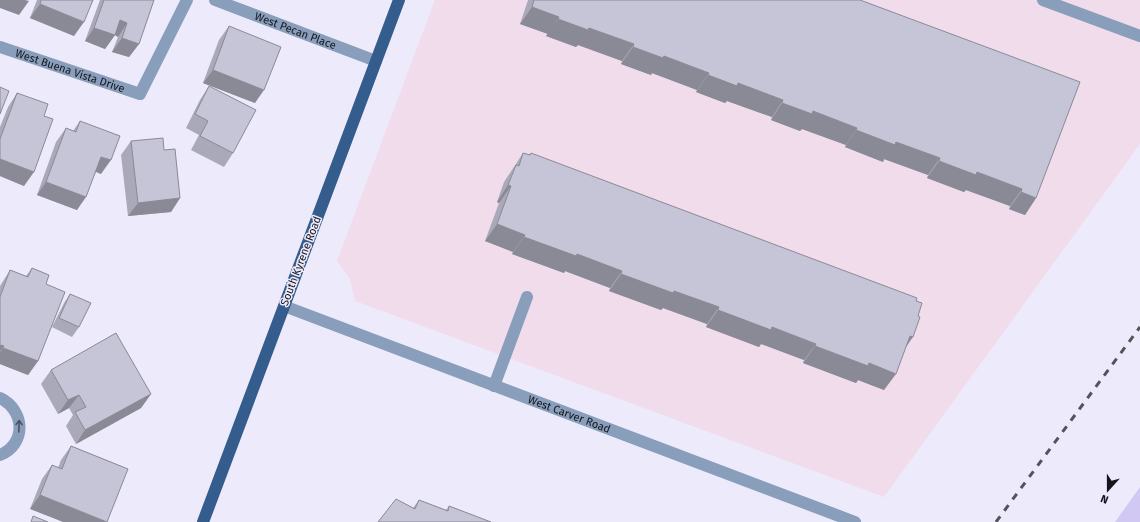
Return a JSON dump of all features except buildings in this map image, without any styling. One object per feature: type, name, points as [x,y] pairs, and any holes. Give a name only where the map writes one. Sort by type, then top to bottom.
[{"type":"main road","name":"South Kyrene Road","points":[[202,522],[399,0]]},
{"type":"street","name":"West Buena Vista Drive","points":[[0,47],[140,94],[187,0]]},
{"type":"street","name":"West Pecan Place","points":[[215,0],[376,61]]},
{"type":"street","points":[[1043,0],[1140,36]]},
{"type":"street","points":[[494,386],[527,297]]},
{"type":"street","name":"West Carver Road","points":[[284,306],[855,522]]},
{"type":"street","points":[[0,398],[7,401],[14,409],[19,418],[20,429],[17,439],[11,448],[0,455]]},
{"type":"shaded area","points":[[435,0],[1140,0],[1140,144],[884,497],[355,301],[350,279],[337,261]]},
{"type":"shaded area","points":[[1140,487],[1140,522],[1115,522]]},
{"type":"railway","points":[[996,522],[1140,327]]}]
